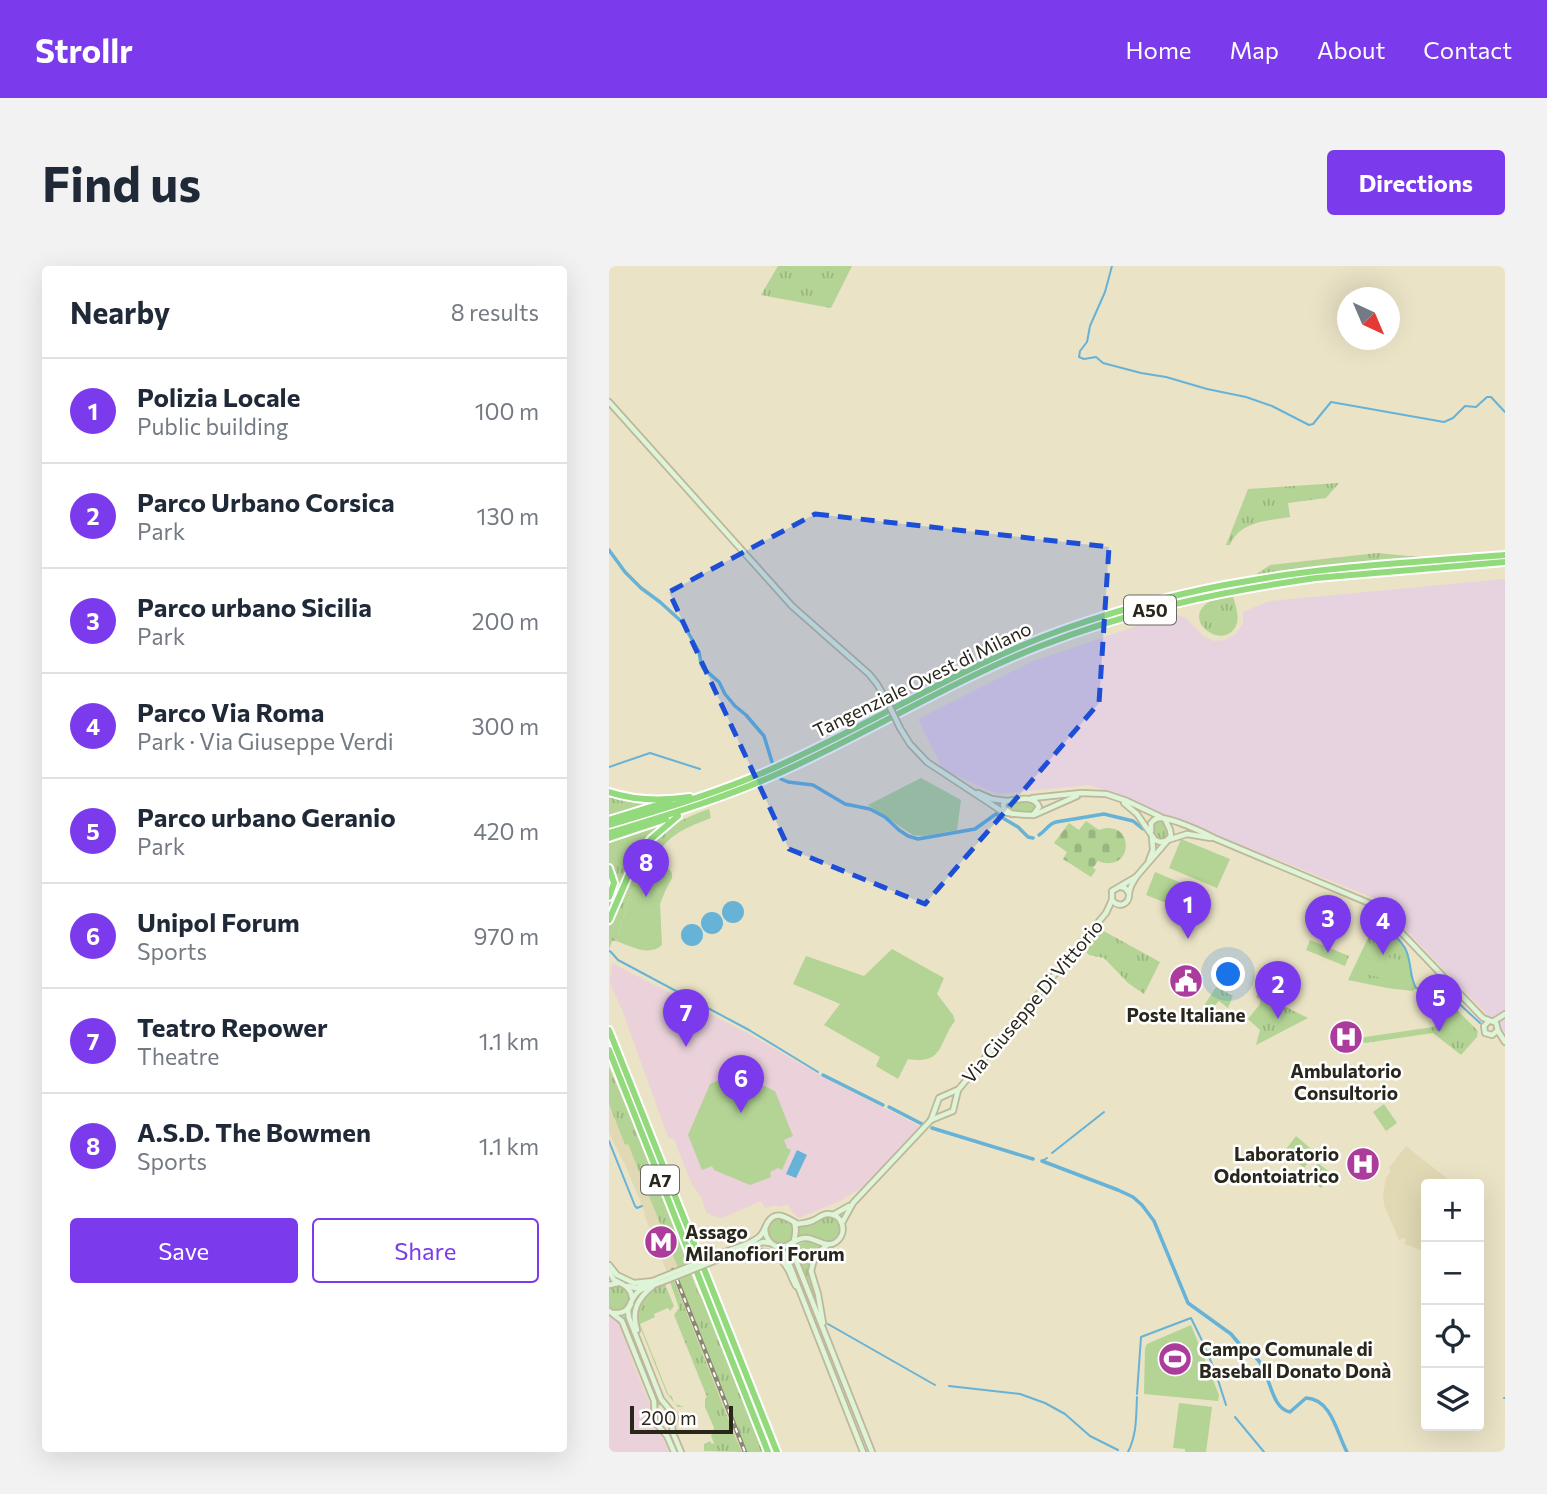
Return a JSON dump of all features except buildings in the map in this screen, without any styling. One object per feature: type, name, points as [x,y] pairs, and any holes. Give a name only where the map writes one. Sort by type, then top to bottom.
[{"type":"highway","name":"Tangenziale Ovest di Milano","points":[[609,825],[709,794],[781,765],[1001,655],[1064,629],[1136,606],[1214,587],[1280,576],[1505,555]]},
{"type":"highway","name":"Tangenziale Ovest di Milano","points":[[609,835],[706,802],[785,771],[993,666],[1070,635],[1122,618],[1203,596],[1286,582],[1505,562]]},
{"type":"highway","points":[[609,792],[641,799],[709,794]]},
{"type":"highway","points":[[609,820],[682,798]]},
{"type":"highway","points":[[609,835],[678,816],[706,802]]},
{"type":"highway","points":[[609,920],[636,858],[651,839],[678,816]]},
{"type":"highway","points":[[609,868],[614,883],[609,897]]},
{"type":"highway","name":"A7","points":[[609,1021],[619,1054]]},
{"type":"highway","name":"A7","points":[[609,1030],[779,1452]]},
{"type":"highway","name":"A7","points":[[609,1050],[768,1452]]},
{"type":"highway","points":[[609,1061],[628,1098]]},
{"type":"main road","points":[[609,402],[792,606],[869,674],[910,744],[934,767],[1003,812],[1012,814],[1033,815],[1076,796],[1095,793]]},
{"type":"main road","points":[[970,790],[1006,801],[1081,793],[1105,794],[1205,833],[1376,906],[1492,1025],[1503,1040]]},
{"type":"main road","points":[[1032,798],[1039,807],[1033,815]]},
{"type":"main road","points":[[995,799],[1012,814]]},
{"type":"main road","points":[[1121,800],[1137,814],[1155,840],[1160,842],[1187,834],[1214,838]]},
{"type":"main road","points":[[1004,808],[1006,801]]},
{"type":"main road","points":[[1147,864],[1153,850],[1151,823],[1154,813]]},
{"type":"main road","points":[[1151,823],[1155,819],[1163,818]]},
{"type":"main road","points":[[1136,877],[1112,891],[1112,900],[1118,905],[1127,902],[1136,877],[1168,840],[1171,832],[1163,818]]},
{"type":"main road","points":[[1120,887],[1129,893]]},
{"type":"main road","name":"Via Giuseppe Di Vittorio","points":[[955,1102],[958,1090],[1106,913],[1112,900]]},
{"type":"main road","name":"Via Giuseppe Di Vittorio","points":[[1106,913],[1118,905]]},
{"type":"main road","points":[[1492,1025],[1504,1016]]},
{"type":"main road","name":"Via Giuseppe Di Vittorio","points":[[946,1095],[958,1090]]},
{"type":"main road","points":[[842,1223],[853,1203],[932,1120],[953,1111],[955,1102],[951,1097],[946,1095],[939,1098],[932,1120]]},
{"type":"main road","points":[[936,1107],[938,1112],[944,1114]]},
{"type":"main road","points":[[833,1215],[853,1203]]},
{"type":"main road","points":[[730,1253],[756,1240],[770,1220],[777,1216],[805,1223],[822,1215],[833,1215],[842,1223],[843,1230],[837,1242],[827,1244],[799,1238],[779,1247]]},
{"type":"main road","points":[[794,1222],[796,1233],[793,1253],[872,1452]]},
{"type":"main road","points":[[765,1228],[770,1243]]},
{"type":"main road","points":[[609,1271],[614,1280],[636,1288],[758,1244],[770,1243],[779,1247],[786,1256],[801,1292],[863,1452]]},
{"type":"main road","points":[[825,1334],[811,1271],[815,1256],[827,1244]]},
{"type":"main road","points":[[730,1253],[761,1251],[775,1256],[785,1266],[801,1292]]},
{"type":"main road","points":[[609,1265],[617,1275],[634,1283],[653,1283]]},
{"type":"main road","points":[[609,1311],[622,1312],[640,1291],[653,1283]]},
{"type":"main road","points":[[643,1353],[636,1327],[635,1309],[653,1283]]},
{"type":"main road","points":[[609,1285],[622,1284],[629,1289],[629,1318],[661,1399],[674,1415],[673,1433],[681,1452]]},
{"type":"main road","points":[[609,1311],[622,1321],[654,1401],[655,1422],[667,1436],[674,1452]]},
{"type":"main road","points":[[655,1413],[660,1409],[669,1409]]},
{"type":"main road","points":[[661,1428],[672,1425]]},
{"type":"highlighted area","points":[[815,514],[1109,547],[1099,703],[925,904],[789,849],[669,592]]},
{"type":"shaded area","points":[[1505,579],[1505,1033],[1376,899],[1091,785],[997,794],[943,770],[918,719],[1033,661],[1173,614],[1186,618],[1204,637],[1214,641],[1225,640],[1235,635],[1243,624],[1243,612],[1269,601]]},
{"type":"shaded area","points":[[612,963],[919,1126],[861,1188],[840,1201],[799,1218],[788,1204],[765,1208],[761,1201],[722,1218],[711,1215],[706,1212],[701,1197],[692,1184],[675,1140],[668,1137],[610,983]]},
{"type":"shaded area","points":[[609,1104],[625,1144],[628,1143],[678,1268],[675,1270],[747,1452],[742,1452],[735,1438],[670,1272],[667,1272],[626,1167],[609,1132]]},
{"type":"shaded area","points":[[1406,1146],[1448,1179],[1421,1179],[1421,1250],[1404,1244],[1404,1238],[1399,1240],[1384,1205],[1383,1194],[1386,1178],[1391,1171],[1389,1168]]},
{"type":"shaded area","points":[[609,1316],[619,1321],[669,1452],[609,1452]]},
{"type":"green space","points":[[778,266],[852,266],[831,308],[761,295]]},
{"type":"green space","points":[[1339,483],[1326,498],[1288,503],[1290,517],[1263,521],[1247,527],[1234,537],[1230,545],[1226,545],[1248,489]]},
{"type":"green space","points":[[1377,553],[1420,557],[1255,575],[1270,565]]},
{"type":"green space","points":[[1233,596],[1237,623],[1232,632],[1216,635],[1209,632],[1199,619],[1200,612],[1212,600]]},
{"type":"green space","points":[[921,778],[961,800],[957,830],[924,836],[913,835],[868,805]]},
{"type":"green space","points":[[609,794],[657,802],[609,819]]},
{"type":"green space","points":[[1031,800],[1037,808],[1031,813],[1012,812],[1005,807],[1008,803]]},
{"type":"green space","points":[[709,809],[711,818],[677,834],[661,849],[658,846],[632,889],[616,941],[612,941],[609,949],[609,927],[612,918],[645,850],[670,827]]},
{"type":"green space","points":[[1157,820],[1165,822],[1169,830],[1169,836],[1162,840],[1157,839],[1152,828]]},
{"type":"green space","points":[[1086,821],[1099,830],[1111,828],[1119,831],[1126,846],[1119,860],[1110,863],[1098,861],[1091,877],[1063,859],[1067,852],[1054,843],[1069,823],[1079,830]]},
{"type":"green space","points":[[660,825],[646,841],[609,915],[613,870],[609,865],[609,841]]},
{"type":"green space","points":[[1181,839],[1230,859],[1217,888],[1169,868]]},
{"type":"green space","points":[[658,846],[672,873],[660,904],[662,945],[651,950],[634,948],[616,941],[632,889]]},
{"type":"green space","points":[[1155,872],[1198,890],[1189,912],[1146,895]]},
{"type":"green space","points":[[1378,917],[1405,948],[1416,988],[1413,991],[1348,980]]},
{"type":"green space","points":[[1100,929],[1160,962],[1144,994],[1128,983],[1104,958],[1089,955],[1083,948]]},
{"type":"green space","points":[[1310,940],[1349,956],[1345,966],[1306,950]]},
{"type":"green space","points":[[892,949],[944,978],[937,994],[955,1021],[935,1055],[929,1059],[908,1059],[898,1079],[876,1066],[880,1057],[824,1025],[840,1004],[793,984],[806,956],[864,976]]},
{"type":"green space","points":[[1367,952],[1405,961],[1399,982],[1361,973]]},
{"type":"green space","points":[[1216,987],[1233,996],[1228,1008],[1219,1001],[1211,1009],[1205,1004]]},
{"type":"green space","points":[[1258,993],[1308,1018],[1256,1045],[1260,1030],[1248,1019],[1260,1004],[1256,997]]},
{"type":"green space","points":[[1455,1008],[1478,1031],[1477,1037],[1461,1055],[1433,1033],[1365,1043],[1358,1038],[1433,1027]]},
{"type":"green space","points":[[609,1067],[676,1231],[687,1264],[678,1268],[609,1104]]},
{"type":"green space","points":[[736,1073],[775,1091],[793,1136],[784,1140],[787,1148],[791,1150],[782,1170],[778,1168],[770,1172],[771,1177],[750,1185],[714,1170],[712,1166],[702,1170],[688,1135],[710,1084]]},
{"type":"green space","points":[[1384,1104],[1397,1123],[1386,1131],[1373,1112]]},
{"type":"green space","points":[[1296,1136],[1316,1153],[1304,1168],[1284,1152]]},
{"type":"green space","points":[[1318,1163],[1332,1174],[1321,1188],[1306,1177]]},
{"type":"green space","points":[[829,1217],[840,1227],[836,1239],[829,1242],[809,1236],[798,1237],[798,1226]]},
{"type":"green space","points":[[781,1218],[790,1222],[794,1231],[790,1240],[781,1244],[772,1240],[768,1231],[772,1222]]},
{"type":"green space","points":[[808,1241],[822,1247],[815,1255],[810,1270],[818,1310],[795,1248],[796,1245]]},
{"type":"green space","points":[[691,1273],[698,1292],[704,1299],[764,1452],[747,1452],[678,1279]]},
{"type":"green space","points":[[674,1280],[742,1452],[704,1451],[704,1444],[710,1441],[714,1443],[711,1436],[714,1428],[705,1407],[707,1397],[674,1315],[679,1308],[670,1282]]},
{"type":"green space","points":[[665,1284],[674,1306],[670,1311],[668,1308],[654,1314],[655,1317],[640,1324],[674,1403],[667,1394],[637,1318],[632,1318],[631,1315],[639,1295]]},
{"type":"green space","points":[[614,1285],[625,1288],[630,1295],[628,1303],[620,1311],[609,1308],[609,1287]]},
{"type":"green space","points":[[626,1315],[661,1405],[658,1406],[622,1317]]},
{"type":"green space","name":"Campo Comunale di Baseball Donato Donà","points":[[1191,1325],[1219,1395],[1218,1401],[1144,1394],[1147,1344]]},
{"type":"green space","points":[[1179,1403],[1212,1407],[1206,1452],[1185,1452],[1185,1449],[1173,1448]]},
{"type":"water","points":[[733,901],[743,908],[744,912],[737,922],[733,923],[723,916],[722,912],[729,902]]},
{"type":"water","points":[[712,912],[722,919],[723,923],[716,933],[712,934],[702,927],[701,923],[708,913]]},
{"type":"water","points":[[692,924],[702,931],[703,935],[696,945],[692,946],[682,939],[681,935],[688,925]]},
{"type":"water","points":[[797,1150],[807,1155],[796,1178],[786,1174]]},
{"type":"waterway","points":[[1112,266],[1105,292],[1090,326],[1087,342],[1080,351],[1079,357],[1084,359],[1096,357],[1103,363],[1246,397],[1272,406],[1309,425],[1313,424],[1331,402],[1444,422],[1453,418],[1465,406],[1476,407],[1487,397],[1491,397],[1505,412]]},
{"type":"waterway","points":[[609,550],[641,588],[682,622],[699,652],[703,668],[719,682],[725,694],[764,736],[772,762]]},
{"type":"waterway","points":[[609,767],[650,753],[700,769]]},
{"type":"waterway","points":[[781,779],[813,785],[845,804],[870,809],[885,817],[908,836],[918,839],[975,829],[996,814],[1033,838]]},
{"type":"waterway","points":[[1039,835],[1056,822],[1104,814],[1133,821],[1143,829]]},
{"type":"waterway","points":[[1378,917],[1405,948],[1416,988],[1454,999],[1480,1023]]},
{"type":"waterway","points":[[609,951],[618,960],[749,1030],[818,1072]]},
{"type":"waterway","points":[[823,1075],[883,1105]]},
{"type":"waterway","points":[[889,1107],[922,1124]]},
{"type":"waterway","points":[[1052,1153],[1104,1112]]},
{"type":"waterway","points":[[932,1128],[1033,1159]]},
{"type":"waterway","points":[[609,1141],[635,1206],[642,1206]]},
{"type":"waterway","points":[[1042,1161],[1047,1158]]},
{"type":"waterway","points":[[1042,1161],[1118,1190],[1142,1205],[1154,1221],[1188,1303],[1231,1334],[1247,1353]]},
{"type":"waterway","points":[[1137,1394],[1141,1337],[1191,1318],[1211,1361],[1226,1405]]},
{"type":"waterway","points":[[828,1324],[935,1385]]},
{"type":"waterway","points":[[1254,1356],[1260,1362],[1274,1396],[1283,1409],[1290,1412],[1306,1398],[1322,1404],[1333,1419],[1347,1452]]},
{"type":"waterway","points":[[949,1386],[1020,1394],[1045,1403],[1065,1414],[1090,1436],[1118,1450]]},
{"type":"waterway","points":[[1128,1452],[1135,1432],[1137,1397]]},
{"type":"waterway","points":[[1235,1417],[1264,1452]]},
{"type":"railway","points":[[673,1270],[745,1452]]},
{"type":"place","name":"A.S.D. The Bowmen","points":[[646,897]]},
{"type":"place","name":"Polizia Locale","points":[[1188,939]]},
{"type":"place","name":"Parco urbano Sicilia","points":[[1328,953]]},
{"type":"place","name":"Parco Via Roma","points":[[1383,955]]},
{"type":"place","name":"Poste Italiane","points":[[1186,981]]},
{"type":"place","name":"Parco Urbano Corsica","points":[[1278,1019]]},
{"type":"place","name":"Parco urbano Geranio","points":[[1439,1032]]},
{"type":"place","name":"Ambulatorio Consultorio","points":[[1346,1037]]},
{"type":"place","name":"Teatro Repower","points":[[686,1047]]},
{"type":"place","name":"Unipol Forum","points":[[741,1113]]},
{"type":"place","name":"Laboratorio Odontoiatrico","points":[[1363,1164]]},
{"type":"place","name":"Assago Milanofiori Forum","points":[[661,1242]]},
{"type":"place","name":"Campo Comunale di Baseball Donato Donà","points":[[1175,1359]]}]
